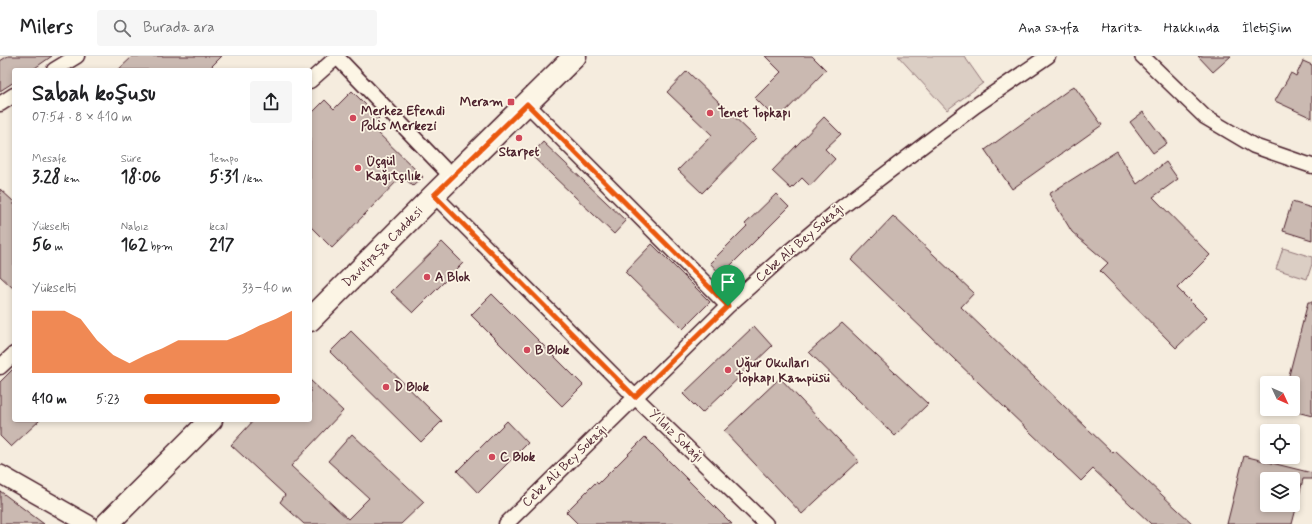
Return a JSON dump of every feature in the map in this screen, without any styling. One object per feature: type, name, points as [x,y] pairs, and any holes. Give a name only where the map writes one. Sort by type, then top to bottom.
[{"type":"main road","name":"Davutpaşa Caddesi","points":[[312,318],[575,56]]},
{"type":"main road","points":[[107,524],[208,422]]},
{"type":"street","points":[[57,68],[77,56]]},
{"type":"street","name":"Cebe Ali Bey Sokağı","points":[[506,524],[728,306],[786,254],[842,207],[975,106],[1048,56]]},
{"type":"street","points":[[1142,56],[1205,117],[1254,146],[1312,166]]},
{"type":"street","points":[[312,79],[337,57],[452,177]]},
{"type":"street","points":[[0,104],[12,97]]},
{"type":"street","points":[[527,104],[728,306]]},
{"type":"street","name":"Yıldız Sokağı","points":[[434,195],[635,397],[766,524]]},
{"type":"street","points":[[0,367],[12,356]]},
{"type":"street","points":[[0,474],[88,524]]},
{"type":"shaded area","points":[[898,56],[964,56],[983,83],[947,110]]},
{"type":"shaded area","points":[[1283,248],[1312,257],[1312,264],[1307,279],[1276,269]]},
{"type":"building","points":[[8,56],[52,56],[35,68],[12,68],[12,83],[0,91],[0,61]]},
{"type":"building","points":[[133,56],[222,56],[210,68],[120,68]]},
{"type":"building","points":[[765,56],[812,56],[826,70],[777,120],[755,98],[781,72]]},
{"type":"building","points":[[1198,56],[1231,56],[1213,72]]},
{"type":"building","points":[[1303,61],[1312,65],[1312,118],[1275,101],[1291,73],[1296,76]]},
{"type":"building","name":"Tenet Topkapı","points":[[687,71],[756,138],[702,193],[678,170],[712,135],[667,92]]},
{"type":"building","points":[[1074,86],[1102,125],[1012,189],[985,150]]},
{"type":"building","points":[[352,91],[379,118],[371,126],[423,177],[413,186],[402,176],[332,248],[312,228],[312,113],[325,100],[334,109]]},
{"type":"building","points":[[1143,112],[1167,143],[1153,153],[1130,122]]},
{"type":"building","points":[[824,117],[841,134],[825,149],[835,159],[810,186],[802,178],[791,189],[772,171]]},
{"type":"building","points":[[543,142],[626,221],[614,234],[531,155]]},
{"type":"building","points":[[1117,151],[1137,184],[1166,162],[1178,179],[1153,197],[1210,255],[1177,288],[1207,318],[1176,348],[1100,271],[1108,263],[1072,232],[1049,194]]},
{"type":"building","points":[[0,189],[12,200],[12,287],[0,276]]},
{"type":"building","points":[[776,194],[789,207],[721,275],[710,263],[747,226],[745,224]]},
{"type":"building","points":[[1292,202],[1312,208],[1312,240],[1283,231]]},
{"type":"building","points":[[893,216],[974,293],[961,307],[1113,453],[1115,451],[1193,524],[1151,524],[1093,469],[1081,481],[851,260]]},
{"type":"building","name":"A Blok","points":[[442,242],[463,263],[413,313],[391,292]]},
{"type":"building","points":[[652,244],[710,302],[683,329],[625,272]]},
{"type":"building","name":"B Blok","points":[[492,294],[583,385],[562,406],[471,315]]},
{"type":"building","points":[[1308,302],[1312,302],[1312,416],[1300,413],[1300,376],[1289,376]]},
{"type":"building","points":[[842,323],[928,404],[895,436],[809,352]]},
{"type":"building","name":"Uğur Okulları Topkapı Kampüsü","points":[[754,326],[772,346],[702,413],[683,394]]},
{"type":"building","name":"D Blok","points":[[351,331],[442,421],[421,442],[330,352]]},
{"type":"building","points":[[12,370],[12,422],[38,422],[11,447],[0,436],[0,382]]},
{"type":"building","points":[[780,378],[859,461],[802,514],[724,431]]},
{"type":"building","points":[[312,382],[343,411],[291,466],[348,519],[369,498],[328,461],[352,434],[424,502],[401,524],[304,524],[280,502],[285,495],[231,445],[252,422],[312,422]]},
{"type":"building","name":"C Blok","points":[[507,421],[528,443],[478,493],[457,471]]},
{"type":"building","points":[[645,437],[732,524],[578,524],[566,512],[596,482],[598,484]]},
{"type":"building","points":[[1244,456],[1260,460],[1260,464],[1276,464],[1312,473],[1312,479],[1303,479],[1300,492],[1300,472],[1260,472],[1260,512],[1295,512],[1292,524],[1227,524]]},
{"type":"building","points":[[0,491],[44,524],[0,524]]},
{"type":"place","name":"Meram","points":[[511,102]]},
{"type":"place","name":"Tenet Topkapı","points":[[710,113]]},
{"type":"place","name":"Merkez Efendi Polis Merkezi","points":[[353,118]]},
{"type":"place","name":"Starpet","points":[[519,138]]},
{"type":"place","name":"Üçgül Kağıtçılık","points":[[358,168]]},
{"type":"place","name":"A Blok","points":[[427,277]]},
{"type":"place","name":"B Blok","points":[[527,350]]},
{"type":"place","name":"Uğur Okulları Topkapı Kampüsü","points":[[728,370]]},
{"type":"place","name":"D Blok","points":[[386,387]]},
{"type":"place","name":"C Blok","points":[[492,457]]},
{"type":"route","points":[[527,104],[728,306],[635,397],[434,195],[527,104]]}]
